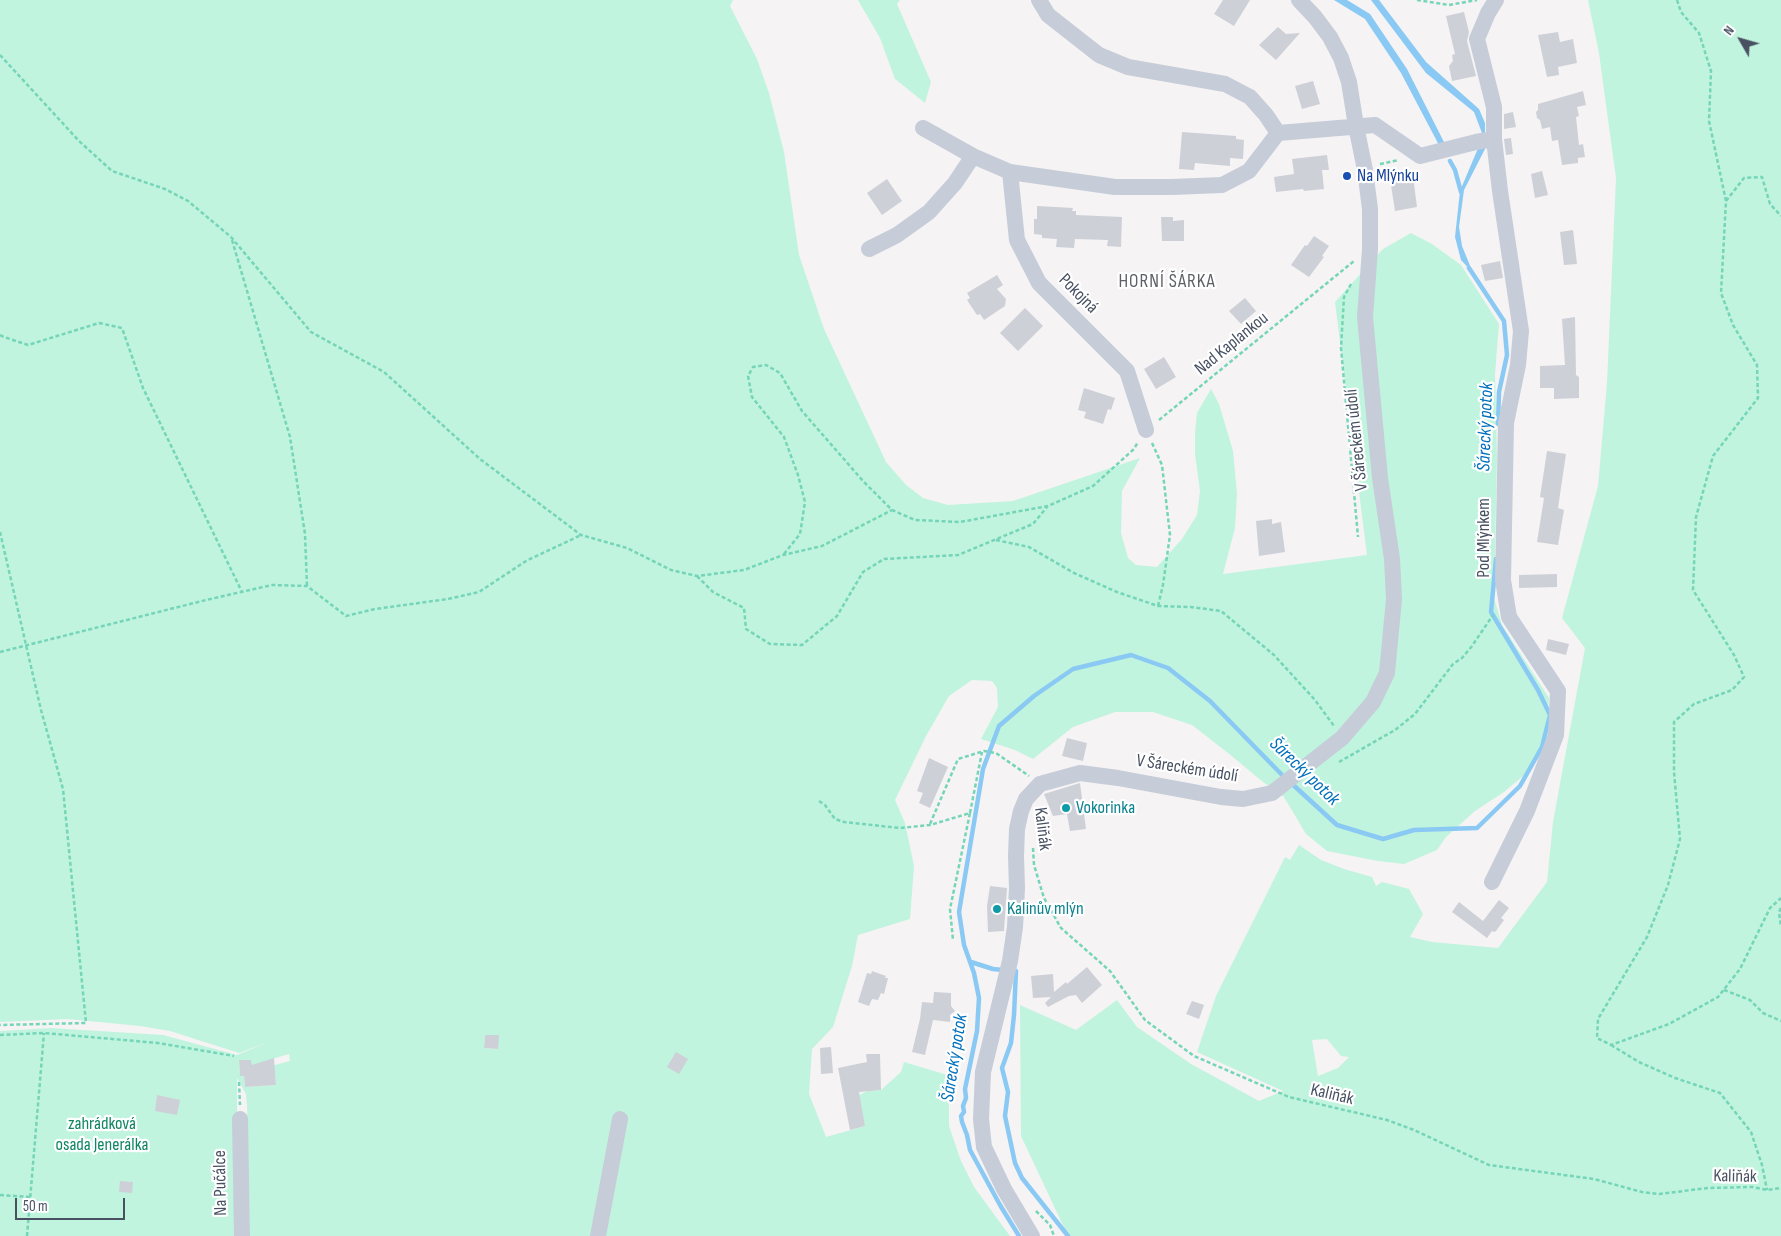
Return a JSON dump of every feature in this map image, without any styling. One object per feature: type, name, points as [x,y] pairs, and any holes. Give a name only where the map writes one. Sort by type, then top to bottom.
[{"type":"street","points":[[1039,0],[1048,15],[1099,55],[1128,67],[1225,84],[1250,97],[1266,114],[1278,133]]},
{"type":"street","name":"V Šáreckém údolí","points":[[1040,784],[1080,773],[1118,778],[1221,798],[1243,799],[1272,794],[1342,738],[1373,702],[1387,673],[1394,599],[1392,559],[1380,478],[1365,317],[1370,249],[1370,209],[1365,170],[1349,82],[1341,58],[1320,23],[1299,0]]},
{"type":"street","name":"Pod Mlýnkem","points":[[1492,882],[1527,811],[1556,735],[1558,691],[1502,614],[1506,423],[1518,365],[1522,331],[1500,191],[1486,140],[1494,107],[1477,39],[1496,0]]},
{"type":"street","points":[[923,128],[973,156],[1010,172],[1115,187],[1222,185],[1249,171],[1278,133],[1375,125],[1420,156],[1486,140]]},
{"type":"street","points":[[869,249],[897,235],[929,212],[955,183],[973,156]]},
{"type":"street","name":"Pokojná","points":[[1010,172],[1017,240],[1039,284],[1127,371],[1146,430]]},
{"type":"street","points":[[1032,1236],[1004,1189],[984,1147],[980,1119],[983,1072],[1008,968],[1015,927],[1017,829],[1026,799],[1040,784]]},
{"type":"street","points":[[598,1236],[620,1120]]},
{"type":"street","name":"Na Pučálce","points":[[240,1125],[242,1236]]},
{"type":"path","points":[[1417,0],[1449,5],[1477,0]]},
{"type":"path","points":[[1677,0],[1681,12],[1699,33],[1712,71],[1709,121],[1726,200],[1721,293],[1733,325],[1757,365],[1758,398],[1714,456],[1696,517],[1693,590],[1734,655],[1744,677],[1732,690],[1694,704],[1674,722],[1674,772],[1680,839],[1668,885],[1647,937],[1598,1019],[1598,1038],[1648,1066],[1675,1078],[1720,1093],[1750,1132],[1762,1165],[1767,1190]]},
{"type":"path","points":[[0,56],[79,141],[112,171],[165,189],[188,201],[231,237],[311,332],[384,372],[480,460],[581,535],[627,548],[671,570],[697,576],[744,570],[783,555],[822,546],[892,510]]},
{"type":"path","points":[[1365,170],[1381,164],[1420,156]]},
{"type":"path","points":[[1726,200],[1744,178],[1762,177],[1770,204],[1781,216]]},
{"type":"path","points":[[231,237],[290,437],[305,534],[307,586]]},
{"type":"path","name":"Nad Kaplankou","points":[[1048,506],[1093,486],[1134,449],[1146,430],[1331,278],[1370,249]]},
{"type":"path","points":[[1353,281],[1344,296],[1341,348],[1358,538]]},
{"type":"path","points":[[0,335],[4,338],[28,344],[99,323],[122,328],[143,388],[242,592]]},
{"type":"path","points":[[783,555],[800,534],[805,502],[798,475],[784,437],[752,397],[748,376],[753,367],[766,364],[780,373],[802,412],[863,481],[892,510],[915,520],[960,522],[1048,506]]},
{"type":"path","points":[[1146,430],[1162,465],[1170,535],[1158,606]]},
{"type":"path","points":[[697,576],[713,592],[744,608],[746,629],[770,644],[802,645],[837,616],[863,572],[884,560],[958,554],[1033,524],[1048,506]]},
{"type":"path","points":[[0,532],[41,710],[63,789],[86,1023],[0,1025]]},
{"type":"path","points":[[0,652],[272,585],[307,586],[346,616],[374,608],[448,599],[479,592],[526,561],[581,535]]},
{"type":"path","points":[[995,540],[1029,547],[1117,592],[1158,606],[1191,607],[1221,611],[1274,655],[1315,700],[1342,738]]},
{"type":"path","points":[[1330,763],[1339,762],[1395,730],[1415,714],[1453,664],[1462,658],[1472,646],[1485,625],[1502,614]]},
{"type":"path","points":[[952,940],[950,909],[983,752]]},
{"type":"path","points":[[930,825],[958,759],[983,752],[996,753],[1040,784]]},
{"type":"path","points":[[818,801],[824,805],[835,819],[844,822],[900,828],[930,825],[970,814]]},
{"type":"path","name":"Kaliňák","points":[[1032,841],[1034,865],[1044,898],[1061,928],[1110,971],[1145,1020],[1194,1056],[1289,1097],[1387,1120],[1414,1130],[1490,1165],[1594,1179],[1642,1192],[1659,1194],[1708,1188],[1752,1187],[1767,1190],[1781,1188]]},
{"type":"path","points":[[1611,1045],[1669,1024],[1718,997],[1740,969],[1770,908],[1781,898]]},
{"type":"path","points":[[1781,908],[1779,912],[1781,927]]},
{"type":"path","points":[[1724,990],[1750,1000],[1763,1012],[1781,1021]]},
{"type":"path","points":[[27,1236],[44,1033]]},
{"type":"path","points":[[0,1035],[44,1033],[158,1043],[234,1056]]},
{"type":"path","points":[[239,1082],[240,1125]]},
{"type":"path","points":[[0,1195],[30,1197]]},
{"type":"path","points":[[1032,1206],[1050,1225],[1054,1236]]},
{"type":"green space","name":"zahrádková osada Jenerálka","points":[[0,0],[733,0],[730,6],[757,59],[769,93],[784,152],[799,255],[824,329],[886,462],[906,485],[923,498],[948,505],[1013,501],[1140,458],[1122,491],[1121,533],[1128,558],[1136,565],[1157,567],[1182,539],[1197,515],[1200,491],[1195,454],[1197,413],[1211,389],[1219,404],[1233,451],[1237,494],[1235,528],[1223,574],[1367,555],[1335,302],[1383,249],[1411,233],[1432,244],[1461,265],[1499,324],[1495,374],[1497,457],[1494,598],[1502,625],[1549,698],[1546,748],[1528,772],[1504,792],[1475,811],[1446,837],[1437,850],[1404,864],[1327,851],[1306,834],[1284,797],[1192,725],[1153,712],[1115,712],[1073,727],[1033,759],[1015,750],[981,739],[998,707],[997,688],[992,681],[972,680],[949,696],[926,736],[895,800],[905,823],[914,866],[910,919],[858,935],[852,966],[833,1027],[812,1049],[809,1094],[826,1137],[865,1126],[859,1095],[868,1091],[881,1090],[901,1072],[904,1062],[954,1077],[949,1092],[949,1126],[961,1161],[974,1187],[1010,1236],[250,1236],[247,1106],[246,1094],[237,1078],[237,1236],[0,1236],[0,1031],[51,1028],[163,1035],[237,1055],[268,1042],[239,1053],[170,1031],[140,1026],[68,1019],[0,1022]],"holes":[[[485,1035],[498,1035],[498,1049],[484,1048]],[[289,1054],[290,1061],[267,1067],[265,1061]],[[251,1060],[252,1076],[275,1074],[276,1085],[245,1087],[244,1076],[240,1076],[239,1061]]]},
{"type":"green space","points":[[858,0],[900,0],[897,4],[931,82],[925,103],[895,79],[880,38]]},
{"type":"green space","points":[[1588,0],[1781,0],[1781,1236],[1068,1236],[1021,1136],[1020,1005],[1076,1030],[1117,1000],[1137,1027],[1191,1064],[1259,1101],[1283,1091],[1197,1052],[1216,996],[1285,857],[1290,860],[1299,845],[1321,860],[1372,877],[1376,886],[1382,882],[1409,889],[1423,914],[1410,937],[1432,942],[1498,948],[1547,882],[1553,822],[1585,648],[1562,618],[1598,486],[1607,383],[1616,178],[1599,53]],"holes":[[[1327,1039],[1341,1056],[1349,1057],[1338,1068],[1318,1076],[1312,1040]]]},
{"type":"water","points":[[1334,0],[1347,0],[1370,14],[1407,69],[1446,146],[1440,147],[1401,73],[1365,19]]},
{"type":"water","points":[[1371,0],[1379,0],[1426,62],[1479,109],[1485,123],[1485,149],[1464,190],[1459,227],[1462,246],[1473,273],[1461,260],[1455,237],[1460,191],[1479,146],[1482,133],[1474,112],[1426,73]]},
{"type":"building","points":[[1223,0],[1250,0],[1234,26],[1214,14]]},
{"type":"building","points":[[1464,12],[1469,32],[1467,41],[1476,76],[1452,81],[1449,66],[1453,61],[1452,55],[1455,54],[1446,16]]},
{"type":"building","points":[[1278,27],[1286,34],[1300,33],[1276,60],[1259,45]]},
{"type":"building","points":[[1558,32],[1560,42],[1573,39],[1577,63],[1558,67],[1559,75],[1547,77],[1538,35]]},
{"type":"building","points":[[1313,81],[1320,104],[1302,109],[1295,86]]},
{"type":"building","points":[[1583,91],[1586,105],[1577,107],[1579,116],[1576,117],[1579,145],[1583,144],[1585,157],[1578,158],[1578,163],[1562,165],[1558,140],[1552,141],[1550,127],[1542,129],[1540,120],[1537,118],[1538,104]]},
{"type":"building","points":[[1513,112],[1516,127],[1504,129],[1504,114]]},
{"type":"building","points":[[1182,132],[1236,136],[1236,139],[1244,140],[1243,159],[1230,158],[1230,166],[1195,163],[1194,170],[1179,169]]},
{"type":"building","points":[[1511,138],[1513,154],[1506,155],[1504,139]]},
{"type":"building","points":[[1327,155],[1329,170],[1322,170],[1324,189],[1276,192],[1274,177],[1294,174],[1292,159]]},
{"type":"building","points":[[1542,171],[1548,195],[1535,198],[1531,174]]},
{"type":"building","points":[[1413,176],[1417,207],[1395,211],[1390,179]]},
{"type":"building","points":[[887,179],[902,201],[882,215],[867,193]]},
{"type":"building","points":[[1037,206],[1073,208],[1072,211],[1076,211],[1076,215],[1122,217],[1121,247],[1107,246],[1108,240],[1075,239],[1074,248],[1056,247],[1057,239],[1042,238],[1042,235],[1034,234],[1034,219],[1037,219]]},
{"type":"building","points":[[1161,217],[1173,217],[1173,221],[1184,220],[1184,241],[1162,241]]},
{"type":"building","points":[[1573,230],[1577,264],[1564,265],[1560,232]]},
{"type":"building","points":[[1314,236],[1329,246],[1322,256],[1324,257],[1309,277],[1291,265]]},
{"type":"building","points":[[1500,261],[1503,278],[1485,281],[1481,265]]},
{"type":"building","points":[[997,275],[1003,285],[997,289],[1006,299],[1005,306],[984,320],[980,314],[977,315],[967,300],[970,298],[967,293]]},
{"type":"building","points":[[1245,298],[1256,311],[1241,324],[1229,311]]},
{"type":"building","points":[[1025,308],[1043,326],[1018,351],[1000,333]]},
{"type":"building","points":[[1575,317],[1576,375],[1579,377],[1579,398],[1554,399],[1554,388],[1540,388],[1540,366],[1565,365],[1562,319]]},
{"type":"building","points":[[1164,357],[1176,377],[1156,389],[1144,369]]},
{"type":"building","points":[[1084,388],[1115,398],[1111,410],[1108,409],[1103,424],[1084,418],[1086,412],[1078,410]]},
{"type":"building","points":[[1547,451],[1566,454],[1558,508],[1564,510],[1558,545],[1537,542],[1544,498],[1540,497]]},
{"type":"building","points":[[1272,519],[1272,524],[1281,522],[1285,552],[1259,556],[1256,521]]},
{"type":"building","points":[[1557,574],[1557,587],[1519,588],[1519,575]]},
{"type":"building","points":[[1548,639],[1569,644],[1566,655],[1546,650]]},
{"type":"building","points":[[1067,738],[1087,743],[1083,761],[1062,756]]},
{"type":"building","points":[[929,758],[948,767],[930,808],[919,803],[923,793],[917,791]]},
{"type":"building","name":"Vokorinka","points":[[1080,783],[1086,829],[1070,831],[1067,814],[1053,816],[1044,794]]},
{"type":"building","name":"Kalinův mlýn","points":[[990,886],[1007,888],[1004,931],[988,932],[987,906]]},
{"type":"building","points":[[1499,900],[1509,908],[1501,918],[1504,920],[1496,931],[1492,931],[1487,938],[1452,912],[1459,902],[1483,921]]},
{"type":"building","points":[[1087,967],[1102,985],[1082,1003],[1076,995],[1069,996],[1048,1007],[1045,1003],[1051,997],[1033,998],[1031,976],[1053,974],[1054,992]]},
{"type":"building","points":[[872,971],[888,978],[884,994],[881,993],[878,1000],[872,999],[869,1006],[858,1002],[867,973],[871,974]]},
{"type":"building","points":[[934,992],[951,993],[951,1006],[955,1011],[950,1015],[950,1022],[933,1020],[925,1055],[912,1052],[922,1002],[933,1003]]},
{"type":"building","points":[[1192,1001],[1204,1005],[1199,1019],[1186,1014]]},
{"type":"building","points":[[485,1035],[499,1035],[498,1049],[484,1048]]},
{"type":"building","points":[[831,1047],[833,1073],[821,1074],[820,1048]]},
{"type":"building","points":[[676,1052],[688,1059],[679,1074],[667,1067]]},
{"type":"building","points":[[866,1054],[880,1054],[881,1090],[859,1092],[865,1126],[850,1130],[838,1068],[867,1062]]},
{"type":"building","points":[[274,1058],[276,1085],[245,1087],[244,1076],[240,1076],[239,1060],[251,1060],[252,1065]]},
{"type":"building","points":[[157,1095],[180,1100],[177,1115],[155,1111]]},
{"type":"building","points":[[120,1181],[133,1182],[132,1193],[119,1192]]},
{"type":"waterway","name":"Šárecký potok","points":[[1450,161],[1455,170],[1461,192]]},
{"type":"waterway","name":"Šárecký potok","points":[[1469,268],[1504,321],[1507,355],[1499,392],[1498,424]]},
{"type":"waterway","name":"Šárecký potok","points":[[1291,783],[1337,825],[1383,839],[1414,830],[1477,828],[1520,786],[1542,747],[1550,715],[1538,690],[1491,612],[1496,559]]},
{"type":"waterway","name":"Šárecký potok","points":[[1019,1236],[970,1150],[961,1116],[964,1112],[965,1089],[977,1031],[979,998],[974,973],[964,945],[959,912],[983,769],[999,726],[1034,696],[1073,669],[1131,655],[1168,668],[1210,701],[1285,778]]},
{"type":"waterway","points":[[971,962],[1003,970]]},
{"type":"waterway","points":[[1011,970],[1016,971],[1014,1015],[1011,1043],[1002,1068],[1008,1092],[1005,1116],[1015,1163],[1022,1178],[1068,1236]]},
{"type":"place","name":"Na Mlýnku","points":[[1347,176]]},
{"type":"place","name":"Vokorinka","points":[[1066,808]]},
{"type":"place","name":"Kalinův mlýn","points":[[997,909]]},
{"type":"district","name":"HORNÍ ŠÁRKA","points":[[1167,282]]}]
